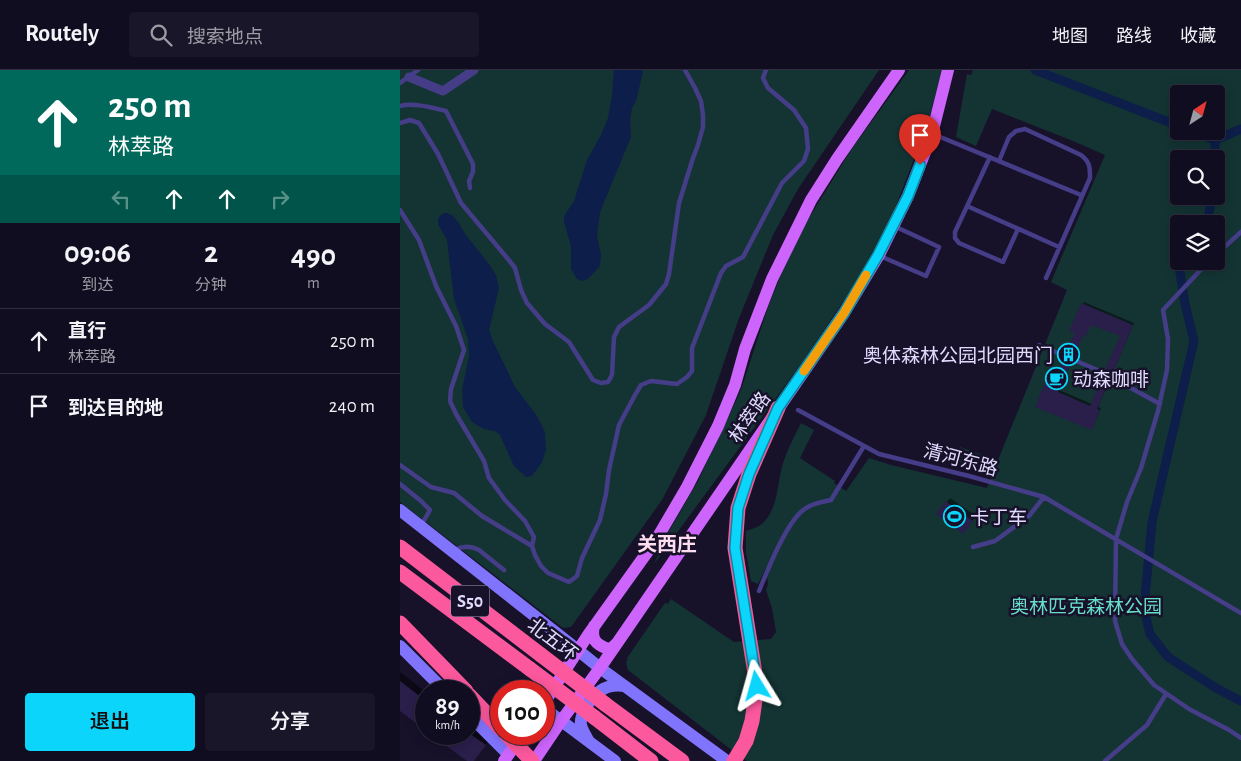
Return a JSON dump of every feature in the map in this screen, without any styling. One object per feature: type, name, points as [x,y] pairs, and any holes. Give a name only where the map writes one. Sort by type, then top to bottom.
[{"type":"highway","points":[[734,761],[746,741],[752,721],[757,686],[735,548],[738,508],[749,474],[778,408]]},
{"type":"highway","name":"北五环","points":[[400,548],[682,761]]},
{"type":"highway","name":"北五环","points":[[400,572],[651,761]]},
{"type":"highway","points":[[400,623],[456,680]]},
{"type":"highway","points":[[480,707],[490,717]]},
{"type":"highway","points":[[517,745],[533,761]]},
{"type":"main road","name":"林萃路","points":[[555,686],[594,626],[656,540],[696,470],[718,426],[735,385],[745,349],[772,279],[811,200],[899,70]]},
{"type":"main road","name":"林萃路","points":[[555,728],[600,668],[844,313],[894,226],[908,196],[932,134],[948,70]]},
{"type":"main road","points":[[594,626],[592,634],[599,645],[608,648],[617,642]]},
{"type":"main road","points":[[506,758],[515,745]]},
{"type":"main road","name":"林萃路","points":[[533,761],[541,745]]},
{"type":"street","points":[[409,76],[443,91],[474,70]]},
{"type":"street","points":[[400,510],[600,668],[727,761]]},
{"type":"street","points":[[400,646],[434,680]]},
{"type":"street","points":[[589,741],[581,726],[582,716],[591,701],[600,691],[615,685],[624,686]]},
{"type":"street","points":[[555,716],[615,761]]},
{"type":"street","points":[[480,727],[506,758]]},
{"type":"lane","points":[[400,83],[418,70]]},
{"type":"lane","points":[[400,122],[410,120],[419,123],[438,154],[461,203],[514,268],[527,303],[545,324],[569,342],[593,380],[602,383],[608,382],[612,375],[614,337],[619,327],[649,305],[666,284],[669,274],[679,203],[703,127],[701,101],[685,70]]},
{"type":"lane","points":[[400,210],[419,240],[436,286],[456,326],[464,350],[451,389],[450,401],[484,461],[489,478],[505,500],[525,521],[534,537],[532,546],[541,566],[548,573],[569,582],[577,576],[582,558],[600,520],[619,425],[635,395],[641,385],[651,381],[677,384],[687,378],[692,371],[692,348],[721,273],[726,266],[743,257],[782,183],[804,161],[808,149],[806,128],[794,110],[768,88],[763,78],[766,70]]},
{"type":"lane","points":[[400,106],[405,104],[446,111],[473,164],[473,172],[469,181],[470,188]]},
{"type":"lane","points":[[999,161],[1009,137],[1016,131],[1025,129],[1082,155],[1088,160],[1090,178],[1046,278]]},
{"type":"lane","points":[[932,134],[1081,195]]},
{"type":"lane","points":[[990,157],[955,232],[955,238],[959,243],[1003,262],[1018,229]]},
{"type":"lane","points":[[967,206],[1059,247]]},
{"type":"lane","points":[[878,255],[926,276],[938,246],[894,226]]},
{"type":"lane","points":[[1225,247],[1241,232]]},
{"type":"lane","points":[[1200,270],[1163,310],[1168,339],[1167,370],[1160,404],[1141,468],[1127,502],[1116,539],[1115,621],[1122,644],[1154,685],[1188,709],[1241,738]]},
{"type":"lane","points":[[1040,345],[1102,372],[1160,404]]},
{"type":"lane","name":"清河东路","points":[[798,410],[879,454],[1044,497],[1241,613]]},
{"type":"lane","points":[[759,591],[789,527],[802,511],[817,503],[831,500],[864,446]]},
{"type":"lane","points":[[400,464],[432,487],[454,493],[482,516],[532,546]]},
{"type":"lane","points":[[400,484],[422,501],[430,510],[421,526]]},
{"type":"lane","points":[[973,547],[995,541],[1029,516],[1044,497]]},
{"type":"lane","points":[[452,551],[471,546],[504,570]]},
{"type":"lane","points":[[1105,761],[1147,725],[1166,694]]},
{"type":"green space","points":[[400,70],[879,70],[798,189],[773,235],[739,318],[706,415],[662,500],[571,627],[563,628],[400,502]]},
{"type":"green space","points":[[909,70],[942,70],[928,123],[892,216],[853,287],[801,364],[654,564],[668,533],[698,481],[741,390],[768,307],[804,226],[851,150]]},
{"type":"green space","name":"奥林匹克森林公园","points":[[973,70],[1241,70],[1241,761],[747,761],[628,670],[627,658],[665,603],[668,604],[671,599],[734,642],[771,639],[776,632],[772,608],[766,590],[768,584],[766,568],[758,584],[751,581],[746,553],[746,531],[762,524],[769,516],[784,461],[801,423],[814,430],[800,458],[835,481],[834,483],[846,491],[869,458],[987,488],[993,472],[954,461],[960,447],[998,460],[1067,290],[1051,282],[1105,155],[992,109],[976,146],[956,137],[967,74],[971,75]]},
{"type":"water","points":[[614,70],[642,70],[643,72],[636,101],[632,108],[630,119],[631,137],[600,212],[597,236],[601,255],[600,266],[588,279],[582,281],[577,279],[571,269],[571,246],[564,216],[574,201],[587,160],[608,118]]},
{"type":"water","points":[[443,213],[453,216],[459,223],[496,275],[499,288],[489,330],[515,387],[537,416],[545,432],[546,450],[542,462],[532,476],[526,477],[514,466],[500,435],[495,431],[484,429],[472,422],[463,407],[462,390],[469,356],[468,339],[454,299],[447,240],[438,224],[438,218]]},
{"type":"building","points":[[1081,303],[1133,325],[1113,373],[1105,369],[1120,336],[1091,325],[1085,337],[1083,336],[1074,356],[1066,352],[1075,333],[1069,331]]},
{"type":"building","points":[[1063,360],[1071,363],[1058,392],[1090,406],[1102,377],[1109,381],[1097,409],[1100,410],[1092,430],[1035,407],[1049,372],[1056,375]]},
{"type":"building","name":"卡丁车","points":[[945,501],[973,521],[963,534],[936,514]]},
{"type":"building","points":[[400,681],[415,693],[415,723],[400,711]]},
{"type":"building","points":[[480,741],[486,745],[474,761],[467,761],[445,745],[480,745]]},
{"type":"waterway","points":[[1035,70],[1170,122]]},
{"type":"waterway","points":[[1225,136],[1241,129]]},
{"type":"waterway","points":[[1215,140],[1215,150]]},
{"type":"waterway","points":[[1209,215],[1210,205]]},
{"type":"waterway","points":[[1180,270],[1194,341],[1152,522],[1144,608],[1150,634],[1168,657],[1216,688],[1241,701]]},
{"type":"slow traffic","points":[[804,371],[844,313],[866,275]]},
{"type":"place","name":"奥体森林公园北园西门","points":[[1069,355]]},
{"type":"place","name":"动森咖啡","points":[[1057,379]]},
{"type":"place","name":"卡丁车","points":[[954,517]]},
{"type":"district","name":"关西庄","points":[[667,544]]},
{"type":"route","points":[[757,686],[735,548],[738,508],[749,474],[778,408],[844,313],[878,255],[894,226],[920,165]]}]
